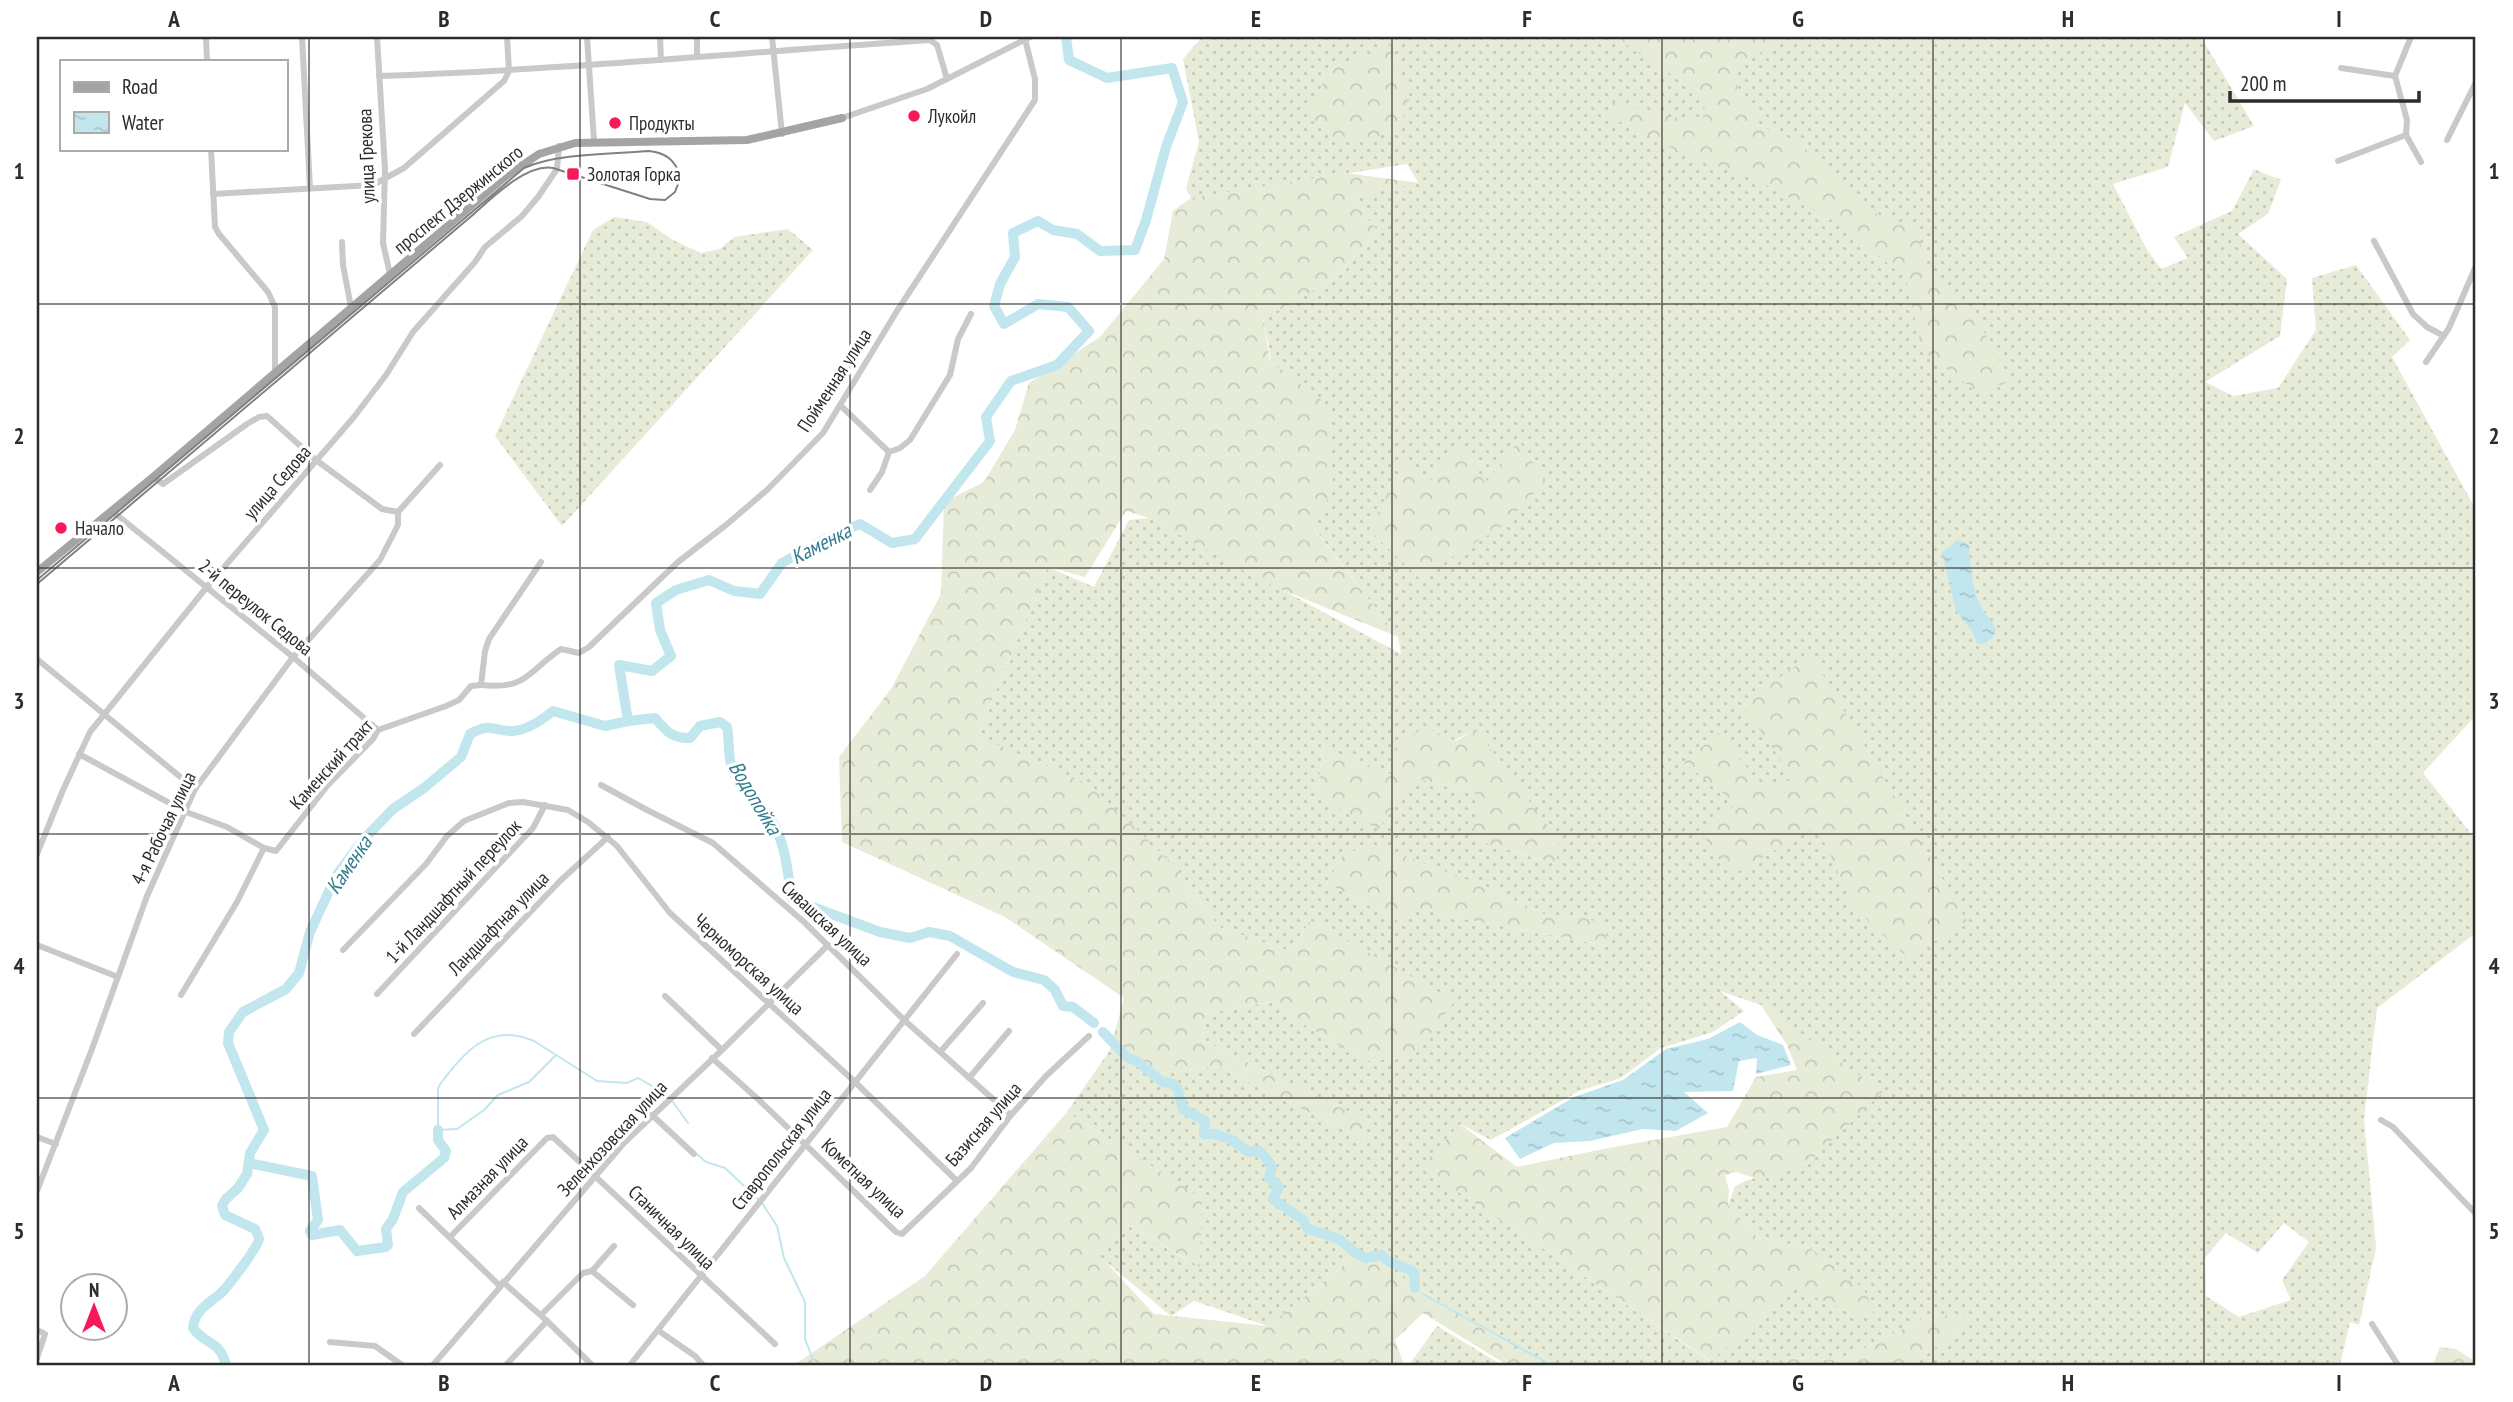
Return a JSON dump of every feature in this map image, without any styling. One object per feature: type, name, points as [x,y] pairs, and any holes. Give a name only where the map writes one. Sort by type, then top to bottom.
[{"type":"main road","name":"проспект Дзержинского","points":[[37,572],[113,511],[390,274],[539,153],[559,146],[594,141],[747,140],[842,118]]},
{"type":"street","points":[[206,37],[207,60]]},
{"type":"street","points":[[302,37],[310,188]]},
{"type":"street","name":"улица Грекова","points":[[377,37],[385,177],[383,243],[390,274]]},
{"type":"street","points":[[213,194],[373,185],[404,168],[504,81],[509,71],[507,37]]},
{"type":"street","points":[[587,37],[594,141]]},
{"type":"street","points":[[660,37],[661,61]]},
{"type":"street","points":[[696,37],[698,57]]},
{"type":"street","points":[[772,37],[782,134]]},
{"type":"street","points":[[851,37],[851,45]]},
{"type":"street","points":[[2411,37],[2395,76],[2407,120],[2406,135],[2421,162]]},
{"type":"street","name":"проспект Дзержинского","points":[[842,118],[889,103],[947,79],[1028,38]]},
{"type":"street","name":"Пойменная улица","points":[[481,685],[505,687],[521,681],[561,649],[579,653],[589,647],[678,562],[767,490],[823,433],[897,312],[1035,100],[1035,79],[1028,38]]},
{"type":"street","points":[[379,76],[509,71],[930,40],[937,45],[947,79]]},
{"type":"street","points":[[2341,68],[2395,76]]},
{"type":"street","points":[[2446,140],[2476,82]]},
{"type":"street","points":[[2338,161],[2406,135]]},
{"type":"street","name":"улица Седова","points":[[37,854],[90,732],[205,588],[354,417],[386,375],[413,332],[485,247],[522,216],[538,197],[557,169],[559,146]]},
{"type":"street","points":[[211,150],[215,227],[268,292],[275,307],[275,373]]},
{"type":"street","points":[[2374,241],[2413,314],[2427,327],[2444,336]]},
{"type":"street","points":[[342,243],[351,307]]},
{"type":"street","points":[[2426,362],[2444,336],[2476,267]]},
{"type":"street","points":[[889,452],[910,440],[950,375],[958,339],[971,314]]},
{"type":"street","points":[[840,405],[889,452]]},
{"type":"street","points":[[153,477],[163,484],[259,417],[268,416],[316,460],[382,509],[398,512],[440,466]]},
{"type":"street","points":[[870,490],[883,472],[889,452]]},
{"type":"street","name":"2-й переулок Седова","points":[[113,511],[293,657],[378,730]]},
{"type":"street","name":"4-я Рабочая улица","points":[[37,1191],[147,896],[195,789],[293,657],[380,560],[398,525],[398,512]]},
{"type":"street","points":[[481,685],[489,639],[541,562]]},
{"type":"street","points":[[37,659],[195,789]]},
{"type":"street","name":"Каменский тракт","points":[[264,848],[276,851],[328,785],[373,739],[378,730],[446,706],[459,699],[471,685],[481,685]]},
{"type":"street","points":[[79,754],[186,812],[227,827],[264,848],[237,902],[181,995]]},
{"type":"street","name":"Сивашская улица","points":[[601,785],[713,843],[750,872],[904,1019],[1011,1115]]},
{"type":"street","name":"Черноморская улица","points":[[343,950],[426,863],[447,836],[464,821],[509,803],[523,802],[568,810],[608,837],[670,913],[854,1081],[956,1180]]},
{"type":"street","name":"1-й Ландшафтный переулок","points":[[377,994],[533,828],[545,805]]},
{"type":"street","name":"Ландшафтная улица","points":[[414,1034],[560,881],[608,837]]},
{"type":"street","points":[[37,944],[118,977]]},
{"type":"street","name":"Зеленхозовская улица","points":[[433,1365],[624,1143],[828,945]]},
{"type":"street","name":"Ставропольская улица","points":[[630,1365],[957,954]]},
{"type":"street","points":[[664,996],[722,1050]]},
{"type":"street","points":[[941,1051],[983,1003]]},
{"type":"street","points":[[969,1078],[1009,1031]]},
{"type":"street","name":"Базисная улица","points":[[902,1234],[971,1168],[1011,1115],[1046,1076],[1089,1037]]},
{"type":"street","name":"Кометная улица","points":[[712,1058],[902,1234]]},
{"type":"street","points":[[652,1115],[694,1154]]},
{"type":"street","points":[[2381,1120],[2393,1127],[2476,1214]]},
{"type":"street","points":[[37,1137],[56,1144]]},
{"type":"street","name":"Станичная улица","points":[[547,1138],[557,1139],[775,1344]]},
{"type":"street","name":"Алмазная улица","points":[[450,1237],[547,1138]]},
{"type":"street","points":[[419,1208],[501,1284],[541,1315],[593,1365]]},
{"type":"street","points":[[541,1315],[583,1273],[592,1271],[614,1246]]},
{"type":"street","points":[[592,1271],[633,1305]]},
{"type":"street","points":[[506,1365],[547,1321]]},
{"type":"street","points":[[2372,1324],[2398,1365]]},
{"type":"street","points":[[37,1330],[45,1334],[37,1358]]},
{"type":"street","points":[[659,1331],[695,1356],[703,1365]]},
{"type":"street","points":[[330,1342],[374,1346],[402,1365]]},
{"type":"green space","points":[[1202,37],[2201,37],[2254,126],[2214,141],[2185,103],[2168,167],[2113,184],[2146,248],[2161,269],[2188,258],[2174,237],[2232,211],[2254,169],[2281,180],[2268,214],[2238,234],[2287,279],[2280,336],[2205,382],[2233,396],[2278,388],[2316,330],[2312,278],[2356,265],[2410,340],[2392,357],[2476,510],[2476,715],[2423,773],[2476,840],[2476,933],[2377,1008],[2364,1119],[2376,1248],[2359,1325],[2350,1322],[2340,1365],[1913,1365],[1970,1320],[1934,1313],[1841,1360],[1783,1358],[1782,1365],[1540,1365],[1361,1251],[1268,1326],[1194,1301],[1171,1316],[1099,1256],[1129,1226],[1187,1260],[1201,1198],[1067,1112],[1110,1050],[1155,1073],[1219,1067],[1364,1140],[1367,1121],[1202,1040],[1205,1014],[1274,1001],[1294,1018],[1364,1061],[1413,1057],[1310,920],[1292,952],[1219,927],[1172,863],[977,736],[1048,567],[1094,587],[1129,520],[1149,518],[1401,654],[1398,637],[1300,510],[1263,318],[1336,278],[1377,230],[1350,198],[1418,182],[1407,164],[1191,198],[1186,188],[1199,142],[1183,59]],"holes":[[[1468,733],[1555,864],[1473,839],[1480,795],[1415,778],[1318,793],[1322,749],[1391,775]],[[1327,883],[1481,885],[1557,920],[1577,916],[1604,945],[1422,909],[1400,922]],[[1720,991],[1761,1005],[1882,1092],[1808,1163],[1735,1186],[1728,1205],[1758,1238],[1810,1248],[1876,1321],[1794,1288],[1710,1361],[1422,1167],[1460,1124],[1491,1140],[1579,1091],[1621,1078],[1661,1048],[1713,1032],[1744,1011]],[[2284,1223],[2309,1242],[2282,1280],[2291,1300],[2239,1317],[2206,1296],[2205,1258],[2226,1233],[2258,1253]]]},
{"type":"green space","points":[[1615,37],[1787,37],[1729,71],[1761,126],[1799,142],[1863,209],[1915,227],[1929,270],[1972,308],[2010,381],[1979,394],[1922,350],[1906,279],[1845,227],[1749,176],[1687,156],[1609,116],[1611,102],[1702,124],[1706,98]]},
{"type":"green space","points":[[1390,45],[1410,97],[1400,128],[1376,137],[1334,141],[1307,115],[1331,67],[1374,55]]},
{"type":"green space","points":[[1346,173],[1419,183],[1350,198],[1377,230],[1336,278],[1263,319],[1270,361],[1329,406],[1333,488],[1314,529],[1398,637],[1270,585],[1149,518],[1126,511],[1085,577],[1048,567],[977,736],[1089,784],[1172,863],[1219,927],[1292,952],[1310,920],[1455,1001],[1413,1057],[1364,1061],[1294,1018],[1274,1001],[1205,1014],[1202,1040],[1368,1121],[1364,1140],[1219,1067],[1155,1073],[1110,1050],[1124,998],[1005,917],[842,842],[839,757],[891,689],[941,594],[944,502],[984,482],[1015,430],[1029,383],[1100,337],[1164,259],[1173,211],[1191,198]]},
{"type":"green space","points":[[614,217],[647,222],[673,240],[701,253],[720,249],[734,237],[788,229],[813,250],[562,526],[495,436],[593,230]]},
{"type":"green space","points":[[1460,439],[1485,483],[1519,441],[1545,482],[1504,525],[1419,578],[1369,530],[1405,460],[1429,482]]},
{"type":"green space","points":[[1811,654],[1967,921],[1908,958],[1854,908],[1817,826],[1731,876],[1701,833],[1737,804],[1684,763],[1718,733],[1763,787],[1795,779],[1742,706]]},
{"type":"green space","points":[[1424,727],[1456,741],[1476,729],[1559,841],[1556,864],[1472,839],[1479,795],[1415,778],[1379,829],[1334,806],[1318,793],[1322,749],[1391,774],[1393,749]]},
{"type":"green space","points":[[1376,845],[1481,885],[1557,920],[1577,916],[1609,925],[1604,945],[1422,909],[1400,922],[1327,883],[1344,853]]},
{"type":"green space","points":[[1761,1005],[1883,1092],[1808,1163],[1758,1179],[1736,1172],[1725,1175],[1729,1190],[1728,1205],[1758,1238],[1810,1248],[1864,1289],[1877,1322],[1794,1289],[1711,1361],[1421,1167],[1460,1124],[1517,1167],[1727,1127],[1756,1077],[1797,1070],[1787,1045]]},
{"type":"green space","points":[[1067,1112],[1202,1198],[1200,1267],[1129,1226],[1100,1256],[1154,1314],[1268,1326],[1361,1251],[1540,1365],[1507,1365],[1423,1313],[1395,1340],[1404,1365],[794,1365],[925,1276]]},
{"type":"green space","points":[[1934,1313],[1971,1320],[1913,1365],[1782,1365],[1782,1358],[1841,1360]]},
{"type":"green space","points":[[1437,1326],[1502,1365],[1409,1365]]},
{"type":"green space","points":[[2440,1347],[2456,1349],[2476,1362],[2476,1365],[2433,1365]]},
{"type":"water","points":[[1958,540],[1969,546],[1977,596],[1996,630],[1992,638],[1984,644],[1977,643],[1972,631],[1956,611],[1942,552]]},
{"type":"water","points":[[1740,1022],[1757,1035],[1783,1045],[1791,1065],[1756,1074],[1757,1058],[1739,1061],[1733,1091],[1684,1092],[1708,1113],[1676,1131],[1643,1129],[1590,1141],[1554,1143],[1520,1159],[1505,1138],[1574,1097],[1623,1080],[1666,1049],[1708,1039]]},
{"type":"waterway","name":"Каменка","points":[[226,1365],[220,1351],[193,1328],[199,1312],[229,1284],[259,1239],[255,1229],[225,1215],[222,1206],[247,1174],[250,1153],[264,1130],[228,1043],[229,1032],[243,1012],[286,989],[299,973],[310,932],[336,876],[363,840],[393,809],[424,788],[461,757],[470,734],[478,730],[524,729],[553,711],[605,726],[628,721],[619,665],[652,671],[671,656],[660,630],[656,603],[676,590],[709,580],[734,591],[760,594],[782,563],[827,538],[860,524],[892,543],[915,539],[990,441],[986,417],[1011,381],[1057,365],[1089,331],[1068,307],[1038,304],[1004,324],[994,306],[1000,284],[1015,257],[1013,233],[1038,221],[1053,230],[1077,234],[1100,251],[1135,250],[1166,147],[1183,102],[1172,68],[1107,78],[1069,60],[1066,37]]},
{"type":"waterway","name":"Водопойка","points":[[628,721],[655,718],[670,733],[684,738],[690,738],[700,726],[720,722],[727,727],[733,771],[739,782],[771,818],[781,840],[791,898]]},
{"type":"waterway","points":[[794,900],[880,932],[910,938],[929,932],[950,936],[1013,972],[1044,980],[1055,990],[1063,1006],[1073,1007],[1094,1023]]},
{"type":"waterway","points":[[1103,1032],[1127,1057],[1138,1062],[1162,1082],[1174,1084],[1183,1109],[1205,1121],[1204,1134],[1230,1139],[1249,1152],[1260,1151],[1272,1166],[1269,1178],[1279,1187],[1273,1199],[1303,1220],[1308,1229],[1339,1239],[1366,1258],[1382,1255],[1390,1262],[1410,1270],[1414,1273],[1415,1288]]},
{"type":"waterway","points":[[556,1055],[529,1082],[498,1095],[484,1110],[457,1129],[438,1130],[438,1088],[441,1083],[480,1042],[504,1035],[534,1041],[597,1081],[627,1083],[638,1078],[666,1094]]},
{"type":"waterway","points":[[673,1102],[688,1123]]},
{"type":"waterway","points":[[249,1163],[312,1176],[318,1220],[310,1231],[312,1235],[340,1230],[357,1251],[386,1247],[386,1229],[393,1219],[403,1192],[444,1158],[446,1151],[438,1140],[438,1130]]},
{"type":"waterway","points":[[698,1155],[706,1162],[725,1168],[758,1199]]},
{"type":"waterway","points":[[762,1203],[777,1226],[784,1258],[805,1302],[805,1339],[815,1365]]},
{"type":"waterway","points":[[1423,1294],[1551,1365]]},
{"type":"tram line","points":[[37,580],[524,168],[552,159],[649,151],[669,158],[676,166],[681,176],[675,192],[665,200],[650,199],[553,168],[542,168],[519,177],[37,584]]},
{"type":"place","name":"Лукойл","points":[[914,116]]},
{"type":"place","name":"Продукты","points":[[615,123]]},
{"type":"place","name":"Золотая Горка","points":[[573,174]]},
{"type":"place","name":"Начало","points":[[61,528]]}]
